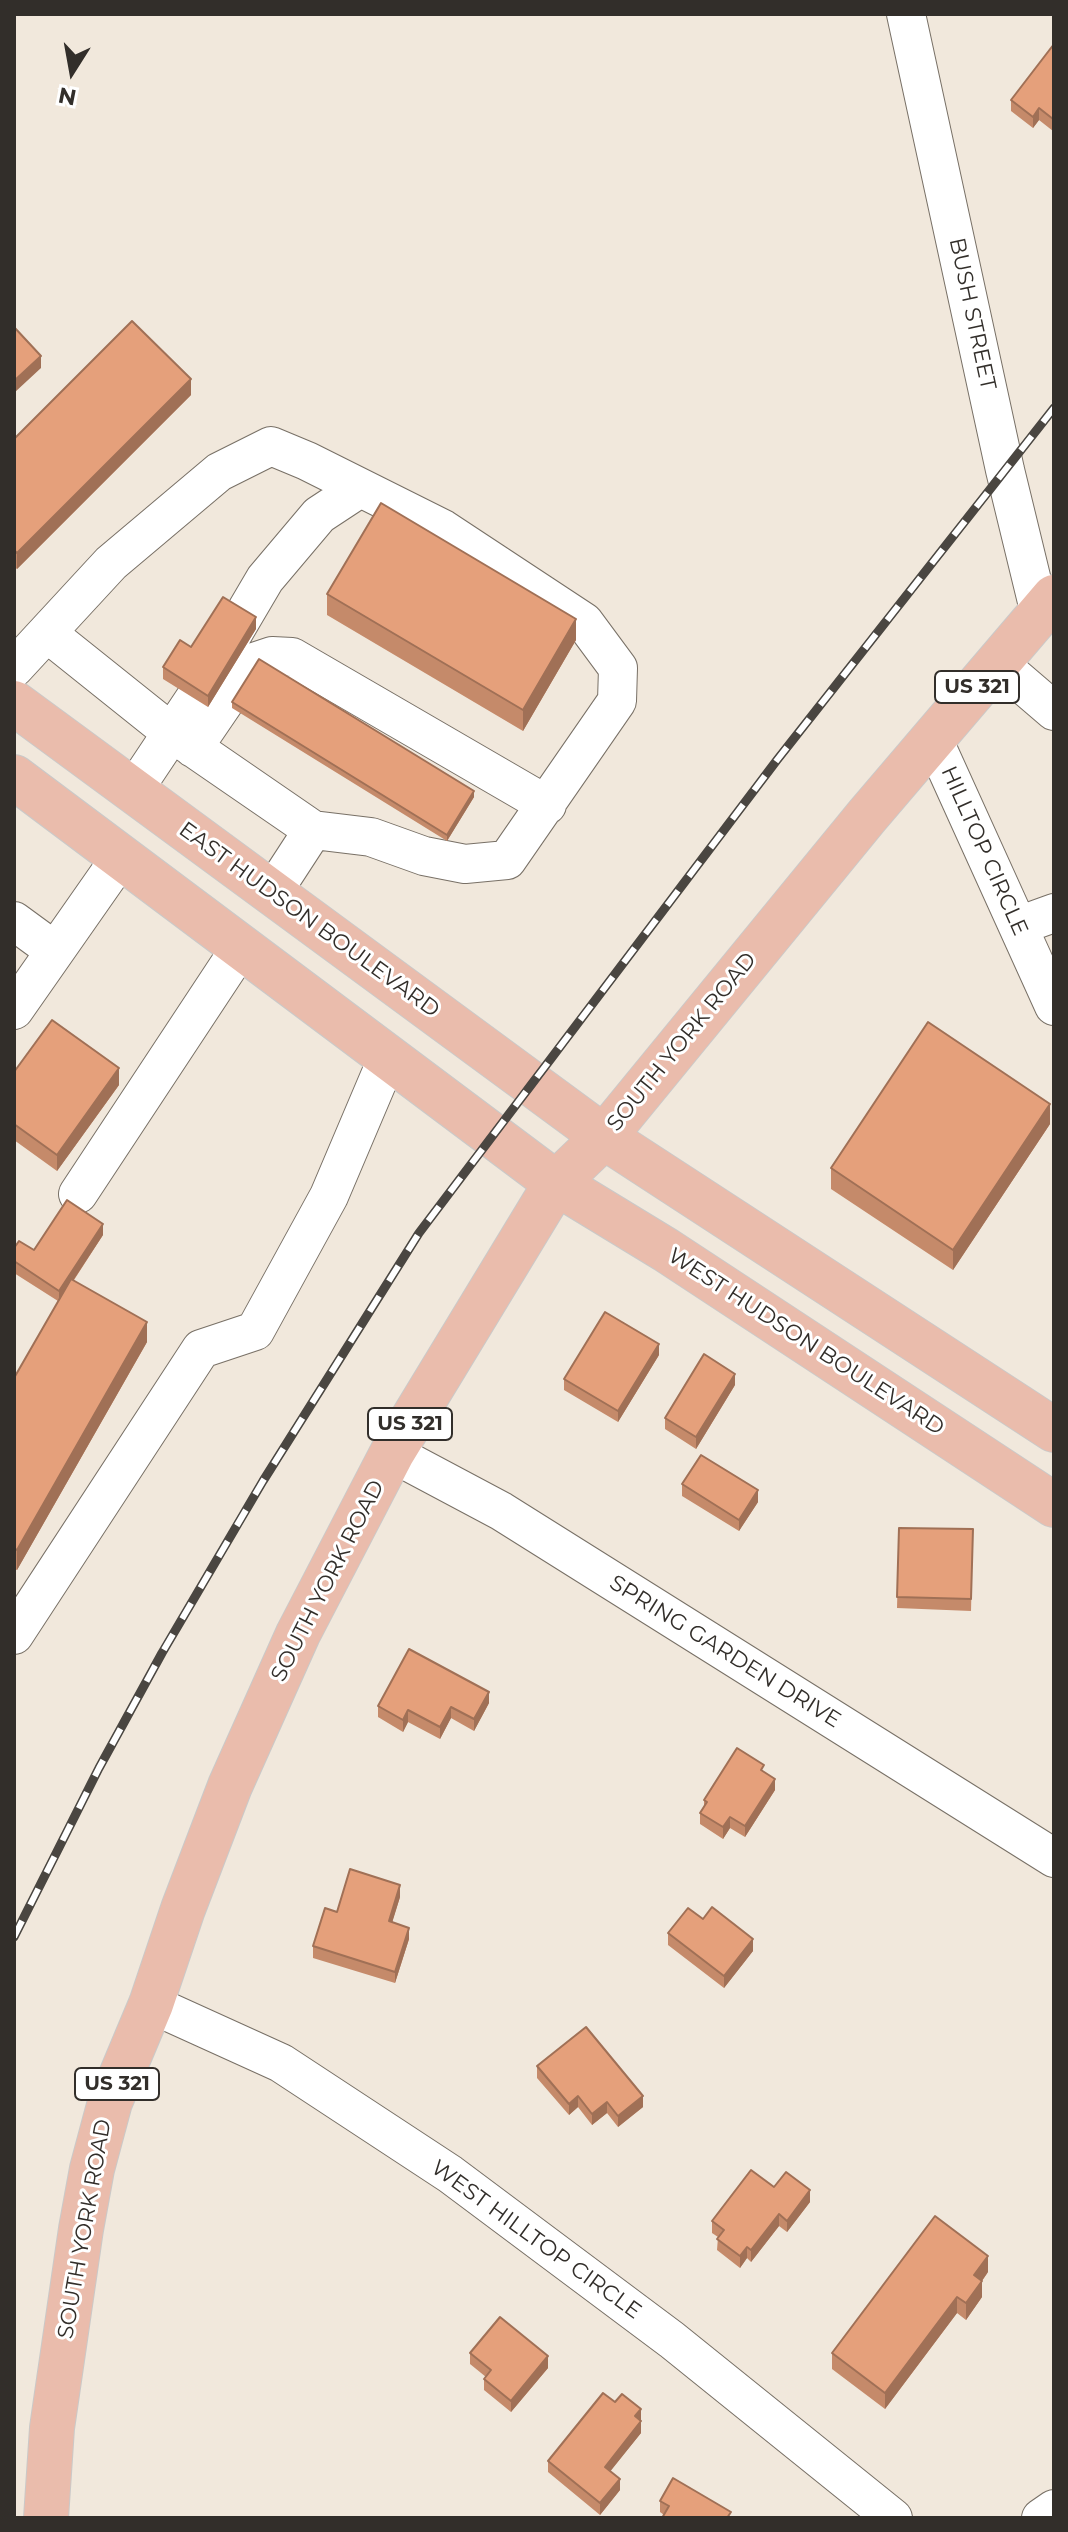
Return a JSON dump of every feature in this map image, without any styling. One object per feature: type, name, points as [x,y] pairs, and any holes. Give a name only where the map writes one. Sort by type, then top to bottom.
[{"type":"main road","name":"SOUTH YORK ROAD","points":[[46,2518],[52,2428],[81,2229],[92,2169],[110,2102],[151,2004],[230,1786],[298,1634],[392,1453],[556,1183],[604,1137],[867,816],[1047,606]]},
{"type":"main road","name":"EAST HUDSON BOULEVARD","points":[[14,703],[604,1137]]},
{"type":"main road","points":[[14,777],[556,1183]]},
{"type":"main road","points":[[604,1137],[1054,1430]]},
{"type":"main road","name":"WEST HUDSON BOULEVARD","points":[[556,1183],[679,1258],[1054,1505]]},
{"type":"street","name":"BUSH STREET","points":[[906,14],[1002,455],[1047,606]]},
{"type":"street","points":[[14,668],[111,563],[219,472],[271,446],[443,529],[584,622],[618,668],[617,701],[507,860],[465,864],[424,856],[371,837],[313,830],[182,740],[47,633]]},
{"type":"street","points":[[182,740],[195,698],[265,579],[319,515],[360,488]]},
{"type":"street","points":[[133,791],[251,663],[272,656],[292,657],[552,797]]},
{"type":"street","points":[[998,663],[1054,711]]},
{"type":"street","name":"HILLTOP CIRCLE","points":[[933,739],[1054,1006]]},
{"type":"street","points":[[272,893],[313,830]]},
{"type":"street","points":[[14,1010],[121,857]]},
{"type":"street","points":[[1018,926],[1054,913]]},
{"type":"street","points":[[14,921],[55,951]]},
{"type":"street","points":[[78,1194],[241,947]]},
{"type":"street","points":[[14,1635],[201,1349],[255,1331],[329,1196],[388,1057]]},
{"type":"street","name":"SPRING GARDEN DRIVE","points":[[392,1453],[501,1511],[1054,1858]]},
{"type":"street","name":"WEST HILLTOP CIRCLE","points":[[151,2004],[281,2063],[450,2174],[672,2340],[893,2518]]},
{"type":"street","points":[[1041,2518],[1054,2509]]},
{"type":"building","points":[[1054,44],[1054,118],[1039,108],[1033,117],[1011,100]]},
{"type":"building","points":[[132,321],[191,379],[17,553],[14,550],[14,439]]},
{"type":"building","points":[[14,327],[41,356],[14,381]]},
{"type":"building","points":[[381,503],[576,619],[523,710],[327,594]]},
{"type":"building","points":[[223,597],[256,617],[208,696],[163,667],[180,640],[191,647]]},
{"type":"building","points":[[259,659],[474,791],[447,835],[232,702]]},
{"type":"building","points":[[52,1020],[119,1068],[57,1155],[14,1124],[14,1072]]},
{"type":"building","points":[[928,1022],[1050,1104],[953,1250],[831,1168]]},
{"type":"building","points":[[67,1200],[103,1224],[59,1291],[14,1261],[14,1248],[19,1241],[34,1250]]},
{"type":"building","points":[[71,1279],[147,1322],[17,1550],[14,1548],[14,1378]]},
{"type":"building","points":[[605,1312],[659,1344],[618,1411],[564,1379]]},
{"type":"building","points":[[704,1354],[735,1374],[696,1437],[665,1418]]},
{"type":"building","points":[[701,1455],[758,1490],[739,1520],[682,1484]]},
{"type":"building","points":[[899,1528],[973,1529],[971,1599],[897,1597]]},
{"type":"building","points":[[409,1649],[489,1692],[474,1719],[451,1707],[440,1727],[408,1710],[403,1720],[378,1706]]},
{"type":"building","points":[[737,1748],[764,1765],[761,1770],[775,1779],[745,1826],[730,1817],[723,1827],[700,1813],[707,1802],[704,1800]]},
{"type":"building","points":[[350,1869],[400,1885],[389,1921],[409,1928],[395,1972],[313,1946],[325,1908],[337,1912]]},
{"type":"building","points":[[712,1907],[753,1939],[724,1976],[668,1933],[688,1908],[703,1919]]},
{"type":"building","points":[[586,2027],[643,2096],[618,2116],[607,2102],[592,2114],[578,2096],[569,2104],[537,2066]]},
{"type":"building","points":[[751,2170],[774,2187],[786,2172],[810,2190],[787,2221],[779,2214],[751,2250],[747,2247],[740,2256],[717,2239],[724,2230],[712,2221]]},
{"type":"building","points":[[935,2216],[988,2256],[974,2275],[982,2281],[966,2303],[957,2297],[885,2393],[832,2353]]},
{"type":"building","points":[[500,2317],[548,2356],[511,2401],[484,2379],[491,2370],[470,2353]]},
{"type":"building","points":[[603,2393],[615,2402],[622,2394],[641,2409],[635,2416],[641,2421],[605,2467],[620,2479],[600,2503],[548,2461]]},
{"type":"building","points":[[673,2478],[731,2512],[727,2518],[662,2518],[669,2506],[660,2501]]},
{"type":"railway","points":[[14,1937],[99,1768],[162,1653],[263,1481],[419,1233],[777,760],[1054,408]]}]
